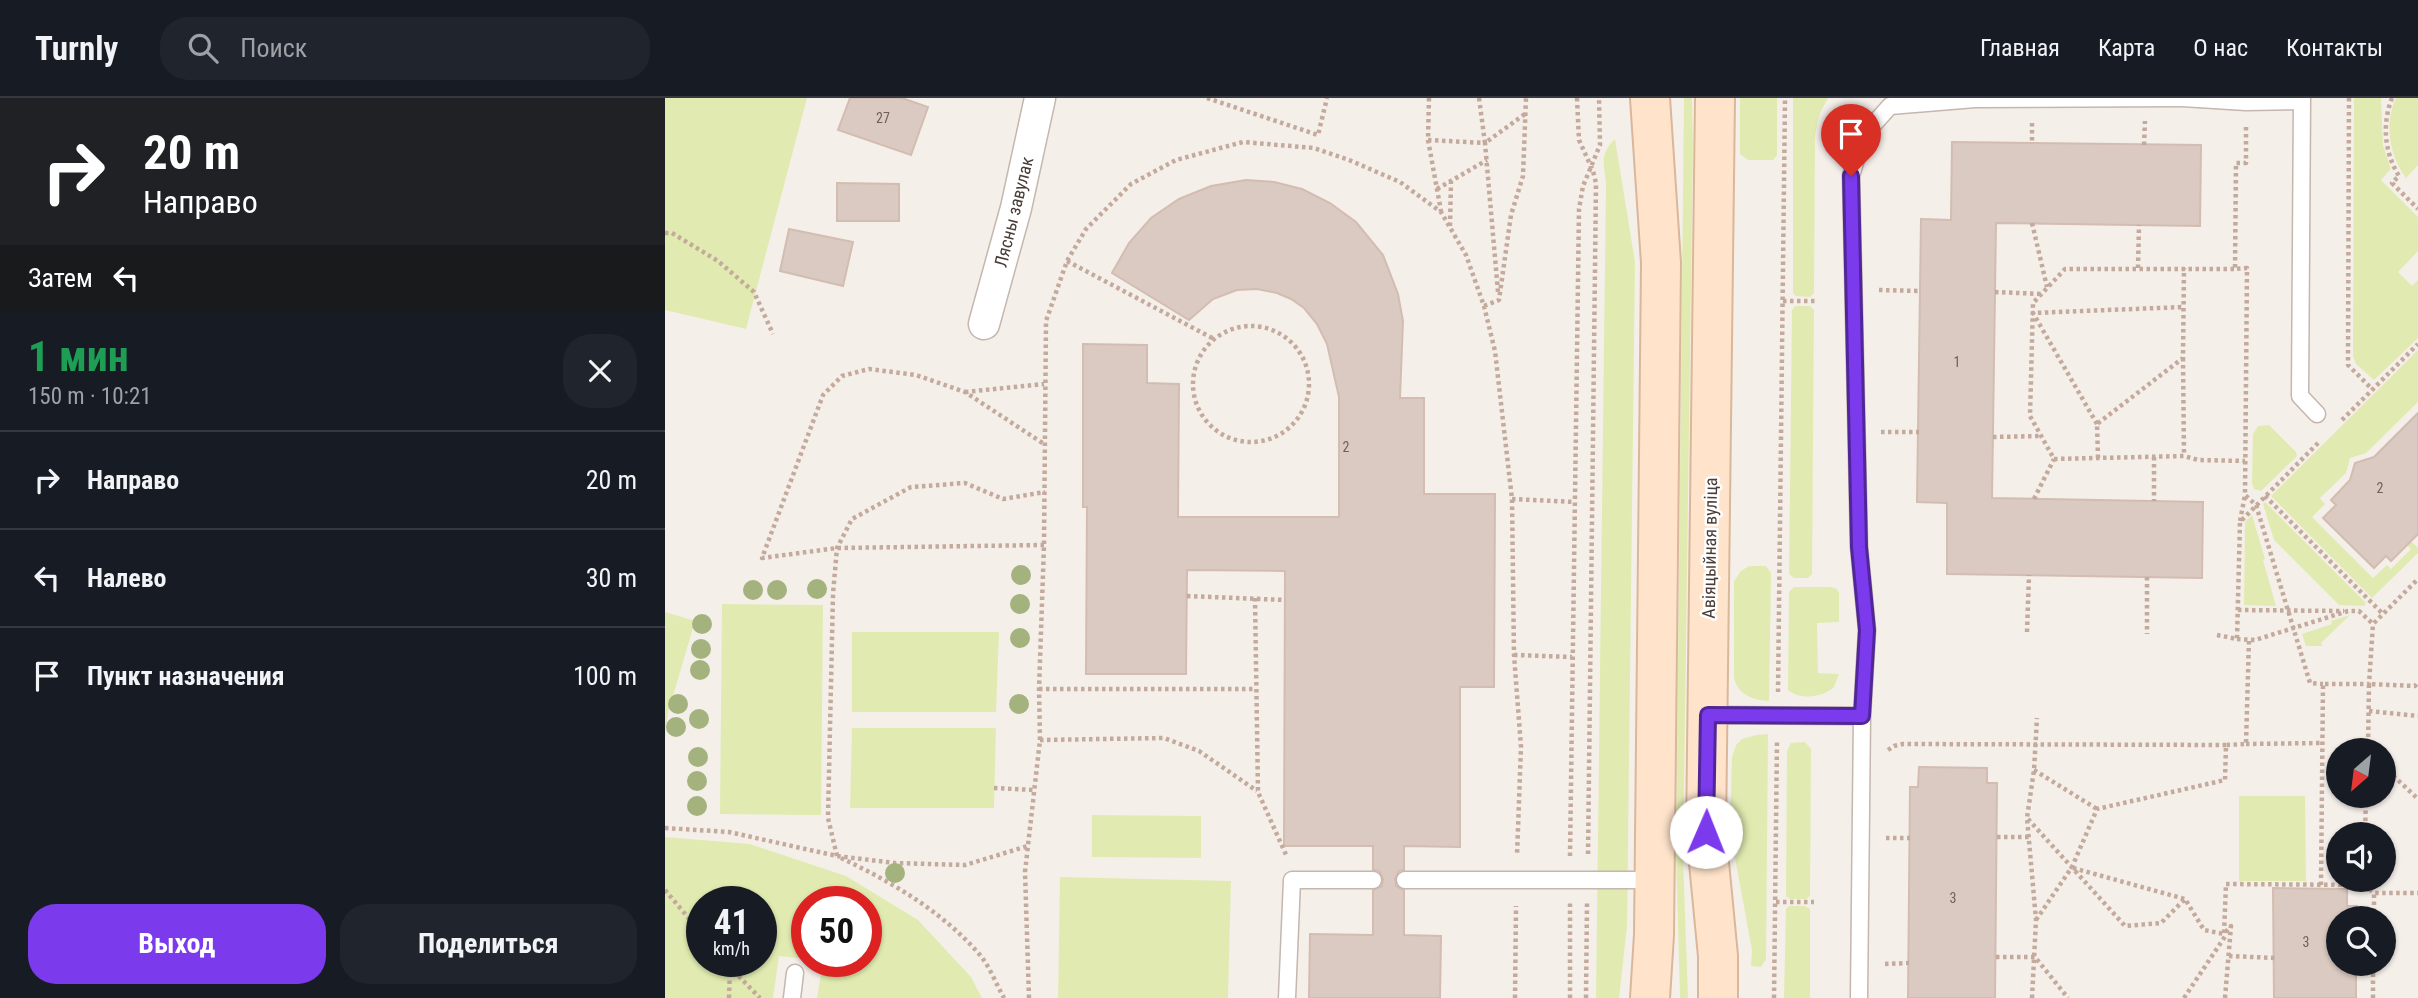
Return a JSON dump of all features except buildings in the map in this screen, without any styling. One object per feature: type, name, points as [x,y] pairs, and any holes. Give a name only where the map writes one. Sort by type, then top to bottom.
[{"type":"main road","points":[[1650,98],[1661,263],[1654,935],[1650,998]]},
{"type":"main road","name":"Авіяцыйная вуліца","points":[[1715,98],[1706,832],[1718,956],[1718,998]]},
{"type":"street","name":"Лясны завулак","points":[[984,324],[1016,208],[1040,98]]},
{"type":"lane","points":[[1859,998],[1862,716],[1867,630],[1859,547],[1851,176],[1863,136],[1890,106],[1975,99],[2181,98],[2246,102],[2302,99],[2300,396],[2317,414]]},
{"type":"lane","points":[[1708,715],[1862,716]]},
{"type":"lane","points":[[1287,998],[1292,880],[1373,880]]},
{"type":"lane","points":[[1405,880],[1654,880]]},
{"type":"lane","points":[[792,998],[795,977]]},
{"type":"path","points":[[1206,98],[1318,135],[1327,98]]},
{"type":"path","points":[[1429,98],[1428,140],[1441,212],[1466,255],[1484,306],[1495,351],[1512,499],[1514,655],[1521,747],[1515,998]]},
{"type":"path","points":[[1479,98],[1499,300]]},
{"type":"path","points":[[1499,300],[1511,215],[1523,176],[1526,98]]},
{"type":"path","points":[[1577,98],[1579,140],[1595,175],[1596,189],[1586,998]]},
{"type":"path","points":[[1570,998],[1579,209],[1583,186],[1600,145],[1599,98]]},
{"type":"path","points":[[1774,998],[1785,98]]},
{"type":"path","points":[[2349,98],[2347,365],[2372,389]]},
{"type":"path","points":[[2392,98],[2386,118],[2386,134],[2391,159],[2399,176],[2392,183],[2418,209]]},
{"type":"path","points":[[2235,269],[2236,163],[2246,163],[2246,102]]},
{"type":"path","points":[[1428,140],[1485,143],[1525,114]]},
{"type":"path","points":[[1029,998],[1025,872],[1040,740],[1046,321],[1067,261],[1086,229],[1131,184],[1176,160],[1243,142],[1314,148],[1349,160],[1400,182],[1441,212]]},
{"type":"path","points":[[1437,189],[1487,160]]},
{"type":"path","points":[[1450,227],[1451,181]]},
{"type":"path","points":[[2032,223],[2047,288]]},
{"type":"path","points":[[2138,268],[2139,225]]},
{"type":"path","points":[[665,233],[672,233],[717,261],[754,292],[773,334]]},
{"type":"path","points":[[1067,261],[1214,339]]},
{"type":"path","points":[[2184,268],[2184,456]]},
{"type":"path","points":[[2054,459],[2030,416],[2032,313],[2033,303],[2065,269],[2246,268],[2245,495],[2240,522],[2237,639]]},
{"type":"path","points":[[1853,289],[1920,291]]},
{"type":"path","points":[[1995,292],[2042,294]]},
{"type":"path","points":[[1484,306],[1499,300]]},
{"type":"path","points":[[1783,302],[1818,301]]},
{"type":"path","points":[[2032,313],[2183,307]]},
{"type":"path","points":[[2032,313],[2097,424],[2098,458]]},
{"type":"path","points":[[1252,326],[1271,329],[1289,339],[1302,355],[1309,374],[1309,394],[1303,413],[1290,429],[1274,438],[1256,443],[1238,441],[1220,434],[1206,422],[1197,406],[1193,388],[1195,369],[1202,352],[1214,339],[1232,329],[1252,326]]},
{"type":"path","points":[[2097,424],[2183,358]]},
{"type":"path","points":[[1044,545],[837,548],[762,558],[823,395],[842,376],[869,369],[916,374],[965,392],[1045,444]]},
{"type":"path","points":[[965,392],[1044,384]]},
{"type":"path","points":[[1856,431],[1919,432]]},
{"type":"path","points":[[1993,437],[2041,436]]},
{"type":"path","points":[[2054,459],[2184,456],[2198,460],[2245,461]]},
{"type":"path","points":[[2154,457],[2154,501]]},
{"type":"path","points":[[2034,499],[2054,459]]},
{"type":"path","points":[[837,856],[828,818],[833,594],[837,548],[852,519],[911,487],[965,483],[1003,499],[1045,492]]},
{"type":"path","points":[[2245,495],[2256,505],[2310,683],[2415,686],[2418,682]]},
{"type":"path","points":[[2240,522],[2265,496],[2383,614]]},
{"type":"path","points":[[1512,499],[1575,502]]},
{"type":"path","points":[[2027,632],[2029,575]]},
{"type":"path","points":[[2147,577],[2147,634]]},
{"type":"path","points":[[2368,738],[2373,624],[2418,579]]},
{"type":"path","points":[[1187,596],[1285,600]]},
{"type":"path","points":[[1255,598],[1258,792],[1290,864]]},
{"type":"path","points":[[2238,610],[2359,611],[2373,624]]},
{"type":"path","points":[[2217,635],[2255,640],[2349,611]]},
{"type":"path","points":[[2246,744],[2249,639]]},
{"type":"path","points":[[1514,655],[1573,657]]},
{"type":"path","points":[[2321,885],[2323,684]]},
{"type":"path","points":[[1039,689],[1255,688]]},
{"type":"path","points":[[2369,711],[2418,716]]},
{"type":"path","points":[[2032,998],[2036,920],[2027,818],[2034,770],[2037,718]]},
{"type":"path","points":[[1040,740],[1164,738],[1199,751],[1258,792]]},
{"type":"path","points":[[1881,756],[1894,746],[1903,744],[2322,743]]},
{"type":"path","points":[[2034,770],[2097,809],[2225,780],[2226,745]]},
{"type":"path","points":[[2396,778],[2418,799]]},
{"type":"path","points":[[994,788],[1034,790]]},
{"type":"path","points":[[2036,920],[2072,867],[2097,809]]},
{"type":"path","points":[[2027,818],[2125,926],[2161,923],[2185,898]]},
{"type":"path","points":[[665,828],[729,832],[837,856],[895,863],[965,865],[1028,846]]},
{"type":"path","points":[[1997,837],[2029,837]]},
{"type":"path","points":[[837,856],[877,875],[930,909],[981,956],[1004,998]]},
{"type":"path","points":[[2072,867],[2185,898],[2204,930],[2224,934]]},
{"type":"path","points":[[2224,934],[2226,884],[2326,885]]},
{"type":"path","points":[[665,890],[686,915]]},
{"type":"path","points":[[2374,906],[2374,893],[2418,893]]},
{"type":"path","points":[[1776,902],[1814,902]]},
{"type":"path","points":[[2224,934],[2231,926]]},
{"type":"path","points":[[2225,998],[2231,926]]},
{"type":"path","points":[[2184,998],[2231,926]]},
{"type":"path","points":[[2229,956],[2275,958]]},
{"type":"path","points":[[1996,957],[2035,957]]},
{"type":"path","points":[[2035,957],[2068,998]]},
{"type":"path","points":[[2373,976],[2373,998]]},
{"type":"path","points":[[729,998],[730,977]]},
{"type":"path","points":[[739,977],[760,998]]},
{"type":"green space","points":[[665,98],[807,98],[746,329],[665,310]]},
{"type":"green space","points":[[1684,98],[1692,98],[1693,144],[1683,858],[1688,998],[1680,998],[1676,853]]},
{"type":"green space","points":[[1740,98],[1777,98],[1777,155],[1773,160],[1748,160],[1740,154]]},
{"type":"green space","points":[[1793,98],[1828,98],[1820,113],[1815,135],[1814,293],[1810,297],[1796,296],[1793,293]]},
{"type":"green space","points":[[2354,98],[2381,98],[2383,145],[2391,169],[2381,180],[2418,217],[2418,251],[2398,272],[2412,286],[2418,280],[2418,338],[2374,380],[2356,364],[2353,356]]},
{"type":"green space","points":[[2396,98],[2418,98],[2418,165],[2406,178],[2396,160],[2390,139],[2390,118]]},
{"type":"green space","points":[[1615,139],[1635,262],[1627,926],[1619,998],[1596,998],[1606,184],[1604,160]]},
{"type":"green space","points":[[1795,306],[1810,306],[1814,310],[1812,574],[1808,578],[1794,578],[1789,574],[1792,310]]},
{"type":"green space","points":[[2418,350],[2418,402],[2366,453],[2350,458],[2346,473],[2320,498],[2325,504],[2312,517],[2373,578],[2387,565],[2391,569],[2411,549],[2407,545],[2411,541],[2418,548],[2418,553],[2372,598],[2271,496]]},
{"type":"green space","points":[[2269,425],[2297,456],[2261,491],[2254,489],[2252,483],[2253,434],[2258,426]]},
{"type":"green space","points":[[2265,502],[2366,603],[2364,606],[2339,605],[2274,540],[2263,504]]},
{"type":"green space","points":[[2252,515],[2276,606],[2244,605],[2245,522]]},
{"type":"green space","points":[[1749,566],[1766,566],[1771,573],[1769,701],[1747,696],[1739,689],[1734,678],[1734,581],[1741,571]]},
{"type":"green space","points":[[1794,587],[1831,587],[1839,593],[1839,622],[1817,623],[1818,673],[1839,674],[1834,687],[1817,695],[1799,695],[1788,690],[1789,592]]},
{"type":"green space","points":[[722,604],[823,605],[821,815],[720,814]]},
{"type":"green space","points":[[665,612],[695,621],[668,713],[665,737]]},
{"type":"green space","points":[[2350,615],[2321,643],[2323,646],[2306,646],[2302,634]]},
{"type":"green space","points":[[852,632],[999,632],[996,712],[852,712]]},
{"type":"green space","points":[[852,728],[996,728],[994,808],[850,808]]},
{"type":"green space","points":[[1768,734],[1766,959],[1761,967],[1751,966],[1752,950],[1730,831],[1732,757],[1736,745],[1742,739]]},
{"type":"green space","points":[[1805,742],[1811,749],[1810,896],[1806,899],[1790,899],[1786,896],[1787,751],[1791,743]]},
{"type":"green space","points":[[2239,796],[2305,796],[2306,881],[2239,881]]},
{"type":"green space","points":[[1092,815],[1201,816],[1201,858],[1092,857]]},
{"type":"green space","points":[[665,837],[750,844],[846,876],[862,886],[791,886],[791,957],[779,956],[777,970],[777,886],[686,886],[686,977],[776,977],[773,998],[665,998]]},
{"type":"green space","points":[[1060,877],[1231,881],[1228,998],[1058,998]]},
{"type":"green space","points":[[882,898],[918,920],[971,977],[982,998],[817,998],[820,977],[882,977]]},
{"type":"green space","points":[[1789,906],[1805,906],[1810,909],[1810,998],[1784,998],[1786,909]]},
{"type":"route","points":[[1706,832],[1708,715],[1862,716],[1867,630],[1859,547],[1851,176]]}]
